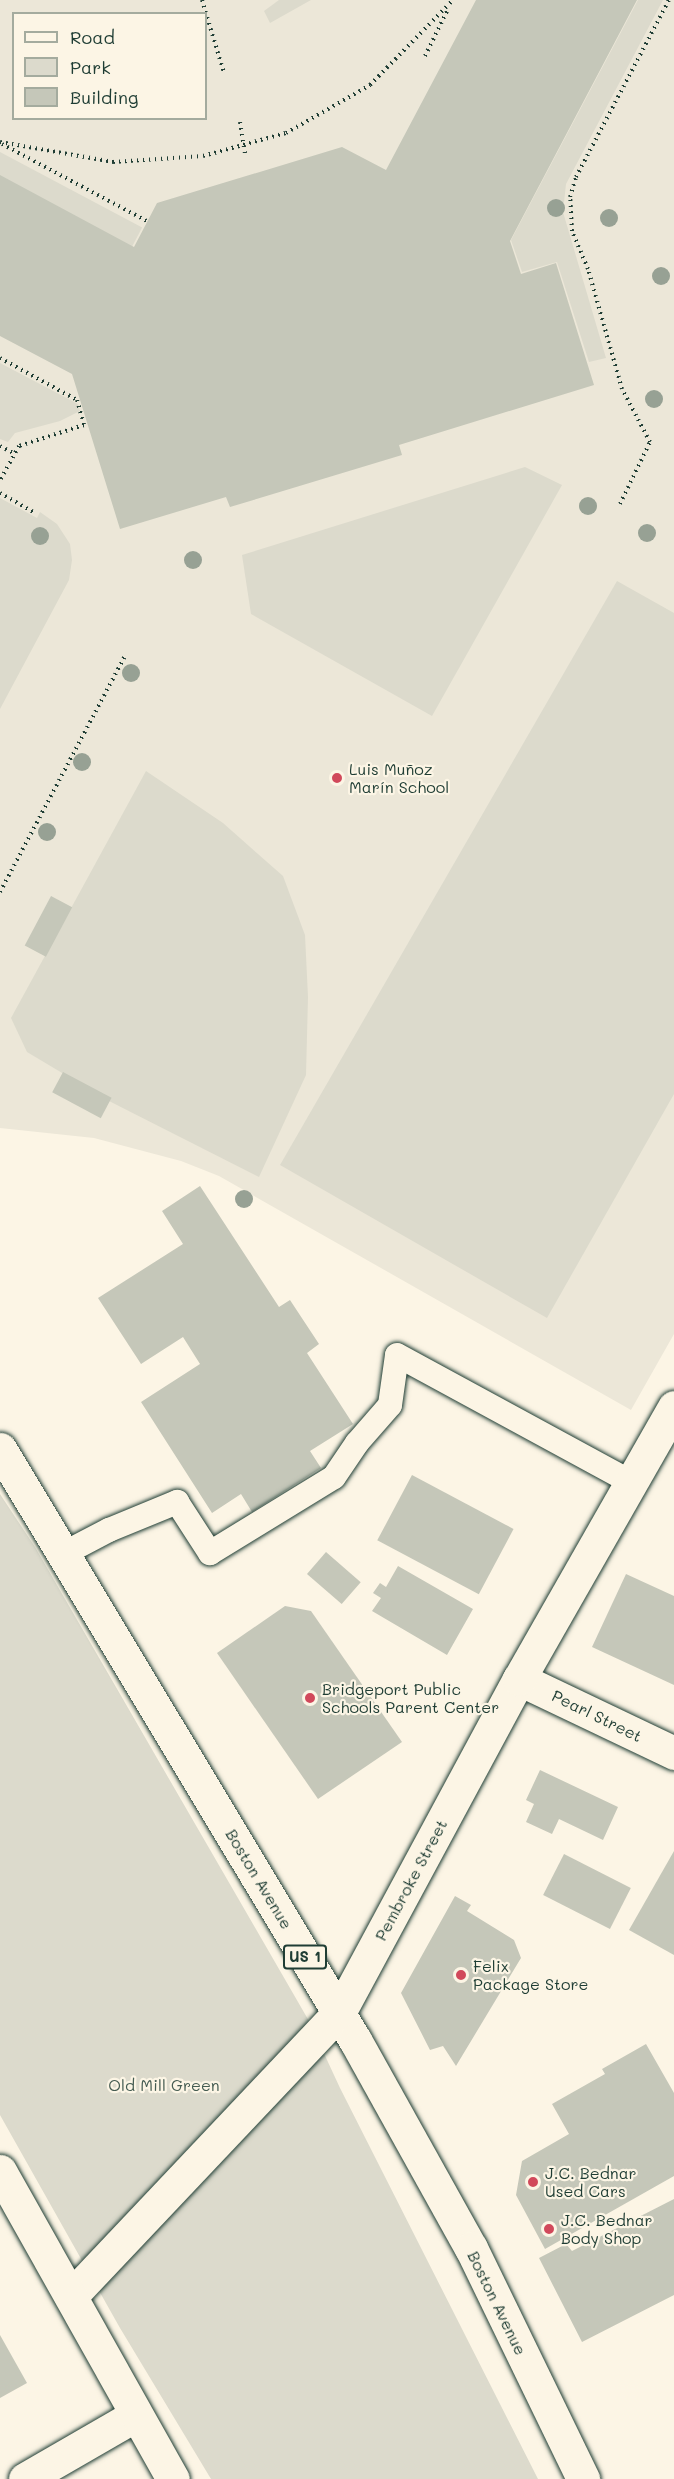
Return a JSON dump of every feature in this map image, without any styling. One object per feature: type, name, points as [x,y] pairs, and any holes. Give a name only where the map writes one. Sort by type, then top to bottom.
[{"type":"main road","name":"Pembroke Street","points":[[71,2296],[339,2013],[519,1679],[674,1407]]},
{"type":"main road","name":"Boston Avenue","points":[[0,1449],[339,2013],[471,2248],[583,2479]]},
{"type":"main road","name":"Pearl Street","points":[[519,1679],[674,1753]]},
{"type":"main road","points":[[0,2171],[173,2479]]},
{"type":"main road","points":[[25,2479],[136,2415]]},
{"type":"lane","points":[[63,1554],[109,1530],[177,1502],[210,1553],[334,1477],[357,1443],[390,1405],[397,1355],[631,1482]]},
{"type":"path","points":[[425,56],[453,0]]},
{"type":"path","points":[[620,504],[650,442],[622,389],[588,269],[572,231],[570,197],[576,177],[590,148],[669,0]]},
{"type":"path","points":[[0,143],[113,162],[203,156],[286,133],[370,85],[449,6]]},
{"type":"path","points":[[207,17],[224,73]]},
{"type":"path","points":[[240,122],[245,155]]},
{"type":"path","points":[[0,143],[147,221]]},
{"type":"path","points":[[0,358],[77,399],[84,425],[19,446],[0,480]]},
{"type":"path","points":[[0,446],[15,454]]},
{"type":"path","points":[[0,493],[35,513]]},
{"type":"path","points":[[0,892],[126,654]]},
{"type":"shaded area","name":"Luis Muñoz Marín School","points":[[0,0],[674,0],[674,1334],[631,1410],[219,1176],[181,1161],[94,1138],[0,1128]]},
{"type":"green space","points":[[279,0],[311,0],[270,23],[264,11]]},
{"type":"green space","points":[[638,0],[663,0],[566,184],[563,212],[606,358],[589,362],[557,262],[522,272],[511,240]]},
{"type":"green space","points":[[0,152],[142,228],[131,248],[0,178]]},
{"type":"green space","points":[[0,363],[78,404],[80,411],[60,421],[15,433],[8,442],[0,439]]},
{"type":"green space","points":[[525,467],[562,485],[432,716],[251,614],[242,555]]},
{"type":"green space","points":[[0,498],[37,518],[40,512],[57,524],[70,544],[72,560],[69,580],[0,709]]},
{"type":"green space","points":[[617,581],[674,613],[674,1094],[547,1318],[280,1165]]},
{"type":"green space","points":[[146,771],[223,823],[283,876],[305,935],[308,997],[306,1075],[259,1177],[109,1101],[27,1052],[11,1018]]},
{"type":"green space","name":"Old Mill Green","points":[[0,1494],[35,1547],[309,2021],[340,2088],[538,2479],[211,2479],[120,2328],[0,2115]]},
{"type":"building","points":[[476,0],[637,0],[510,241],[521,274],[556,263],[594,385],[399,445],[402,455],[230,507],[226,497],[120,529],[72,374],[0,336],[0,175],[134,247],[157,203],[342,147],[386,170]]},
{"type":"building","points":[[51,896],[72,907],[46,957],[25,945]]},
{"type":"building","points":[[63,1072],[112,1098],[101,1118],[52,1092]]},
{"type":"building","points":[[200,1186],[279,1307],[290,1300],[319,1344],[307,1353],[353,1424],[310,1451],[321,1468],[252,1512],[241,1494],[212,1513],[141,1402],[200,1364],[183,1337],[141,1364],[98,1298],[183,1244],[162,1211]]},
{"type":"building","points":[[412,1475],[514,1529],[479,1594],[377,1540]]},
{"type":"building","points":[[326,1552],[361,1582],[342,1604],[307,1574]]},
{"type":"building","points":[[398,1566],[473,1609],[447,1655],[372,1611],[381,1598],[373,1593],[380,1583],[386,1587]]},
{"type":"building","points":[[626,1574],[674,1596],[674,1685],[592,1647]]},
{"type":"building","name":"Bridgeport Public Schools Parent Center","points":[[285,1606],[311,1611],[402,1742],[318,1799],[217,1653]]},
{"type":"building","points":[[540,1770],[618,1807],[603,1840],[559,1819],[552,1834],[526,1822],[534,1804],[526,1800]]},
{"type":"building","points":[[674,1851],[674,1955],[629,1930]]},
{"type":"building","points":[[564,1854],[631,1888],[610,1929],[543,1895]]},
{"type":"building","name":"Felix Package Store","points":[[455,1896],[471,1905],[467,1911],[514,1940],[521,1958],[456,2066],[443,2046],[430,2050],[401,1993]]},
{"type":"building","points":[[646,2044],[674,2093],[674,2176],[545,2249],[516,2195],[522,2161],[569,2134],[552,2104],[605,2074],[602,2069]]},
{"type":"building","points":[[674,2199],[674,2295],[582,2342],[539,2258],[566,2244],[572,2251]]},
{"type":"building","points":[[0,2335],[27,2383],[0,2398]]},
{"type":"place","name":"Luis Muñoz Marín School","points":[[337,778]]},
{"type":"place","name":"Bridgeport Public Schools Parent Center","points":[[310,1698]]},
{"type":"place","name":"Felix Package Store","points":[[461,1975]]},
{"type":"place","name":"J.C. Bednar Used Cars","points":[[533,2182]]},
{"type":"place","name":"J.C. Bednar Body Shop","points":[[549,2229]]}]
